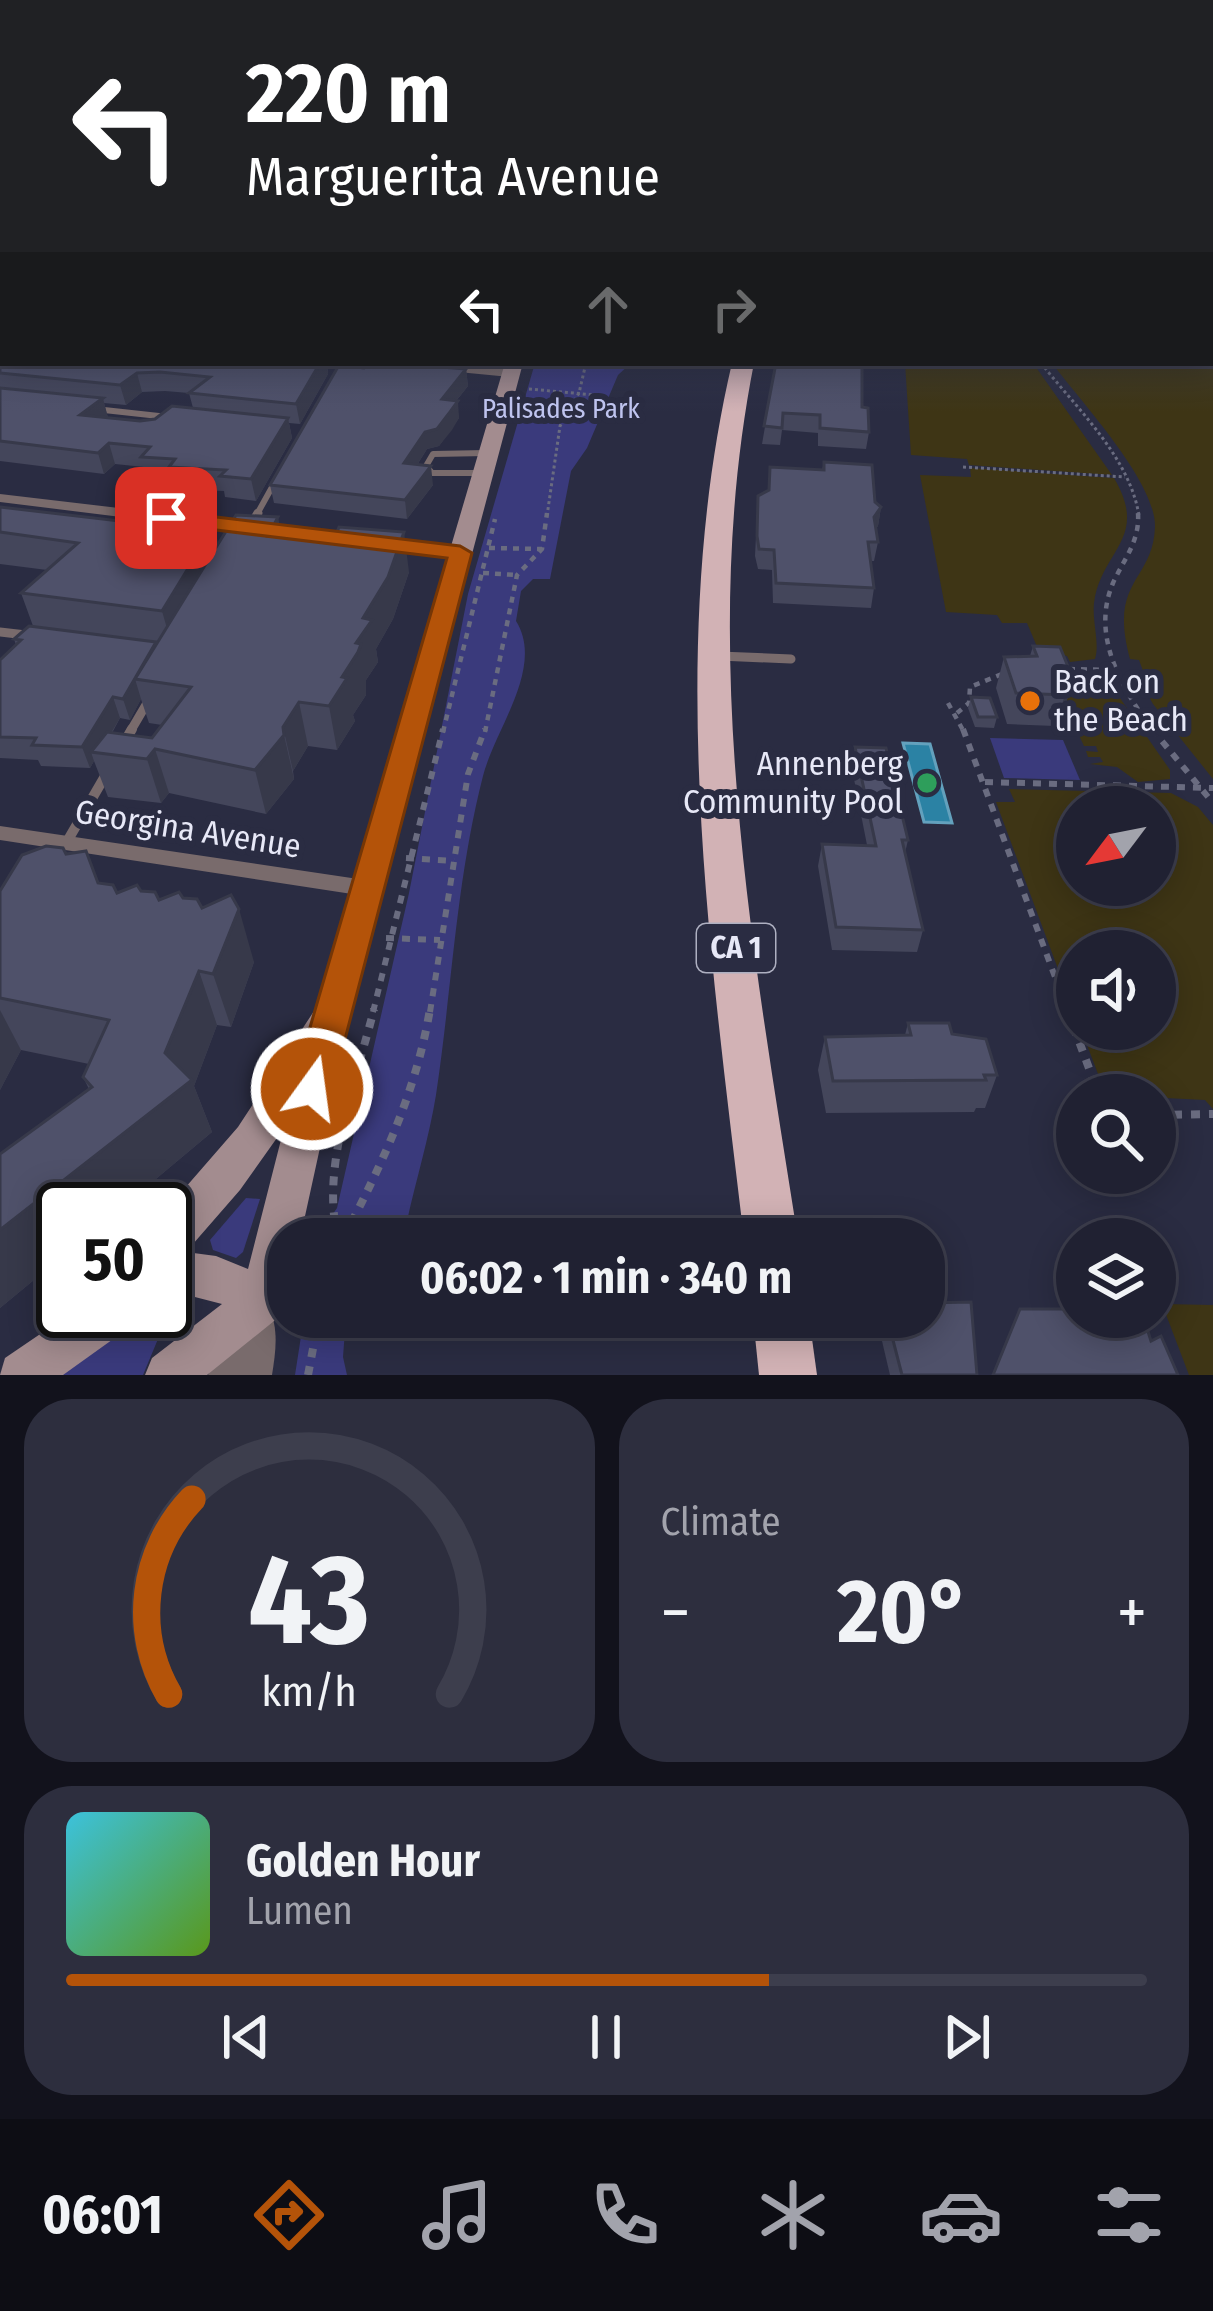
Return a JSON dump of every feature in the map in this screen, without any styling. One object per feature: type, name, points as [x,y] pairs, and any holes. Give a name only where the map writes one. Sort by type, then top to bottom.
[{"type":"highway","name":"CA 1","points":[[742,366],[724,457],[711,656],[723,836],[768,1218]]},
{"type":"highway","points":[[784,1338],[788,1375]]},
{"type":"main road","points":[[169,1375],[263,1301],[331,1016],[484,463],[526,375]]},
{"type":"main road","points":[[192,1212],[244,1153],[279,1101],[299,1055],[331,1016]]},
{"type":"main road","points":[[192,1272],[214,1276],[263,1301]]},
{"type":"main road","points":[[22,1375],[72,1338]]},
{"type":"street","points":[[428,366],[526,375]]},
{"type":"street","points":[[0,498],[460,553]]},
{"type":"street","name":"Georgina Avenue","points":[[0,833],[61,854],[365,888]]},
{"type":"street","points":[[229,1375],[263,1301]]},
{"type":"street","points":[[250,1375],[263,1301]]},
{"type":"lane","points":[[94,409],[188,419]]},
{"type":"lane","points":[[424,447],[433,454],[484,463]]},
{"type":"lane","points":[[432,473],[426,466],[433,454]]},
{"type":"lane","points":[[421,482],[432,473],[484,463]]},
{"type":"lane","points":[[238,548],[282,471]]},
{"type":"lane","points":[[0,632],[44,638]]},
{"type":"lane","points":[[711,656],[791,659]]},
{"type":"lane","points":[[121,749],[153,693]]},
{"type":"lane","points":[[61,854],[110,768]]},
{"type":"path","points":[[526,375],[579,366]]},
{"type":"path","points":[[352,1218],[388,1153],[421,1065],[468,774],[485,731],[517,575],[542,549],[560,426],[579,393],[585,366]]},
{"type":"path","points":[[1043,366],[1125,477],[1139,513],[1139,534],[1109,595],[1105,617],[1117,670],[1148,723],[1213,803]]},
{"type":"path","points":[[526,375],[579,393],[606,396]]},
{"type":"path","points":[[963,467],[1125,477]]},
{"type":"path","points":[[333,1218],[332,1180],[496,512]]},
{"type":"path","points":[[489,548],[542,549]]},
{"type":"path","points":[[483,573],[517,575]]},
{"type":"path","points":[[956,713],[969,703],[970,687],[1012,667],[998,664]]},
{"type":"path","points":[[1054,668],[1117,670]]},
{"type":"path","points":[[947,703],[956,713],[983,782],[1091,1074]]},
{"type":"path","points":[[983,782],[1213,788]]},
{"type":"path","points":[[410,858],[454,861]]},
{"type":"path","points":[[390,939],[440,940]]},
{"type":"path","points":[[1176,1114],[1213,1114]]},
{"type":"path","points":[[308,1375],[315,1338]]},
{"type":"green space","name":"Palisades Park","points":[[534,366],[628,366],[618,375],[587,448],[571,471],[550,579],[533,579],[521,591],[516,621],[525,658],[515,698],[483,776],[474,816],[436,1095],[408,1218],[330,1218],[337,1208],[409,893],[468,594]]},
{"type":"green space","points":[[990,738],[1063,740],[1080,780],[1004,778]]},
{"type":"green space","points":[[246,1198],[260,1199],[243,1252],[236,1258],[213,1250],[210,1240]]},
{"type":"green space","points":[[108,1338],[158,1338],[143,1375],[62,1375]]},
{"type":"green space","points":[[301,1338],[344,1338],[347,1375],[295,1375]]},
{"type":"sand","points":[[905,366],[1035,366],[1112,475],[969,465],[967,459],[911,455]]},
{"type":"sand","points":[[1054,366],[1213,366],[1213,779],[1153,704],[1138,677],[1145,676],[1139,660],[1130,659],[1124,612],[1147,560],[1155,527],[1143,487]]},
{"type":"sand","points":[[970,468],[1114,478],[1127,516],[1120,544],[1098,585],[1095,659],[1070,662],[1067,656],[1038,649],[1027,623],[1002,623],[997,615],[946,612],[920,475],[971,477]]},
{"type":"sand","points":[[1042,670],[1085,671],[1106,678],[1170,770],[1170,779],[1138,782],[1117,767],[1090,764],[1103,762],[1100,757],[1088,757],[1086,751],[1098,752],[1096,746],[1084,746],[1052,678]]},
{"type":"sand","points":[[1009,789],[1056,790],[1056,906],[1176,906],[1176,796],[1198,807],[1213,825],[1213,1109],[1205,1100],[1176,1099],[1176,1074],[1098,1074],[1089,1050],[1176,1050],[1176,930],[1056,930],[1056,963],[996,802],[1015,802]]},
{"type":"sand","points":[[1176,1304],[1213,1305],[1213,1375],[1189,1375],[1175,1338]]},
{"type":"water","name":"Annenberg Community Pool","points":[[903,743],[930,744],[952,823],[924,822]]},
{"type":"building","points":[[0,366],[318,366],[296,404],[189,393],[210,377],[137,373],[120,385],[0,373]]},
{"type":"building","points":[[338,366],[466,369],[442,399],[458,401],[437,429],[425,432],[404,463],[431,466],[405,500],[270,485]]},
{"type":"building","points":[[775,366],[862,366],[862,407],[868,408],[869,432],[820,428],[820,415],[783,413],[782,428],[764,426]]},
{"type":"building","points":[[0,388],[103,398],[80,415],[140,421],[155,419],[172,406],[288,418],[251,479],[220,476],[226,470],[169,467],[175,459],[141,457],[150,447],[109,443],[98,453],[0,441]]},
{"type":"building","points":[[824,462],[872,465],[875,502],[881,507],[874,517],[878,542],[868,542],[874,588],[776,583],[774,550],[759,549],[758,496],[769,490],[770,467],[824,470]]},
{"type":"building","points":[[0,507],[162,526],[169,520],[214,526],[162,611],[21,593],[78,543],[0,532]]},
{"type":"building","points":[[236,515],[278,517],[268,536],[335,537],[339,527],[404,532],[388,577],[363,618],[372,620],[356,643],[361,644],[358,652],[342,677],[347,678],[329,706],[299,702],[283,727],[284,735],[255,770],[155,749],[147,759],[91,752],[107,732],[152,738],[191,687],[135,679]]},
{"type":"building","points":[[29,626],[156,642],[123,699],[113,697],[82,747],[32,745],[36,738],[0,737],[0,660]]},
{"type":"building","points":[[1033,646],[1060,647],[1073,679],[1065,695],[1016,693],[1004,657],[1037,656]]},
{"type":"building","points":[[971,697],[990,698],[997,717],[978,717]]},
{"type":"building","points":[[855,747],[886,748],[923,930],[836,927],[822,844],[876,846]]},
{"type":"building","points":[[46,846],[63,848],[66,854],[86,851],[98,883],[113,885],[117,893],[137,885],[141,891],[155,892],[159,900],[179,892],[183,898],[197,899],[202,908],[231,895],[239,909],[213,974],[199,971],[165,1053],[192,1080],[61,1182],[36,1182],[36,1202],[0,1230],[0,1154],[92,1087],[83,1077],[109,1020],[0,998],[0,891],[22,855]]},
{"type":"building","points":[[908,1023],[949,1023],[952,1034],[986,1039],[997,1075],[984,1075],[986,1080],[833,1081],[825,1037],[911,1035]]},
{"type":"building","points":[[971,1302],[977,1375],[902,1375],[892,1338],[945,1338],[945,1303]]},
{"type":"building","points":[[1020,1309],[1056,1309],[1056,1338],[1162,1338],[1178,1375],[993,1375]]},
{"type":"place","name":"Back on the Beach","points":[[1030,701]]},
{"type":"place","name":"Annenberg Community Pool","points":[[927,783]]},
{"type":"route","points":[[166,518],[460,553],[312,1089]]}]
